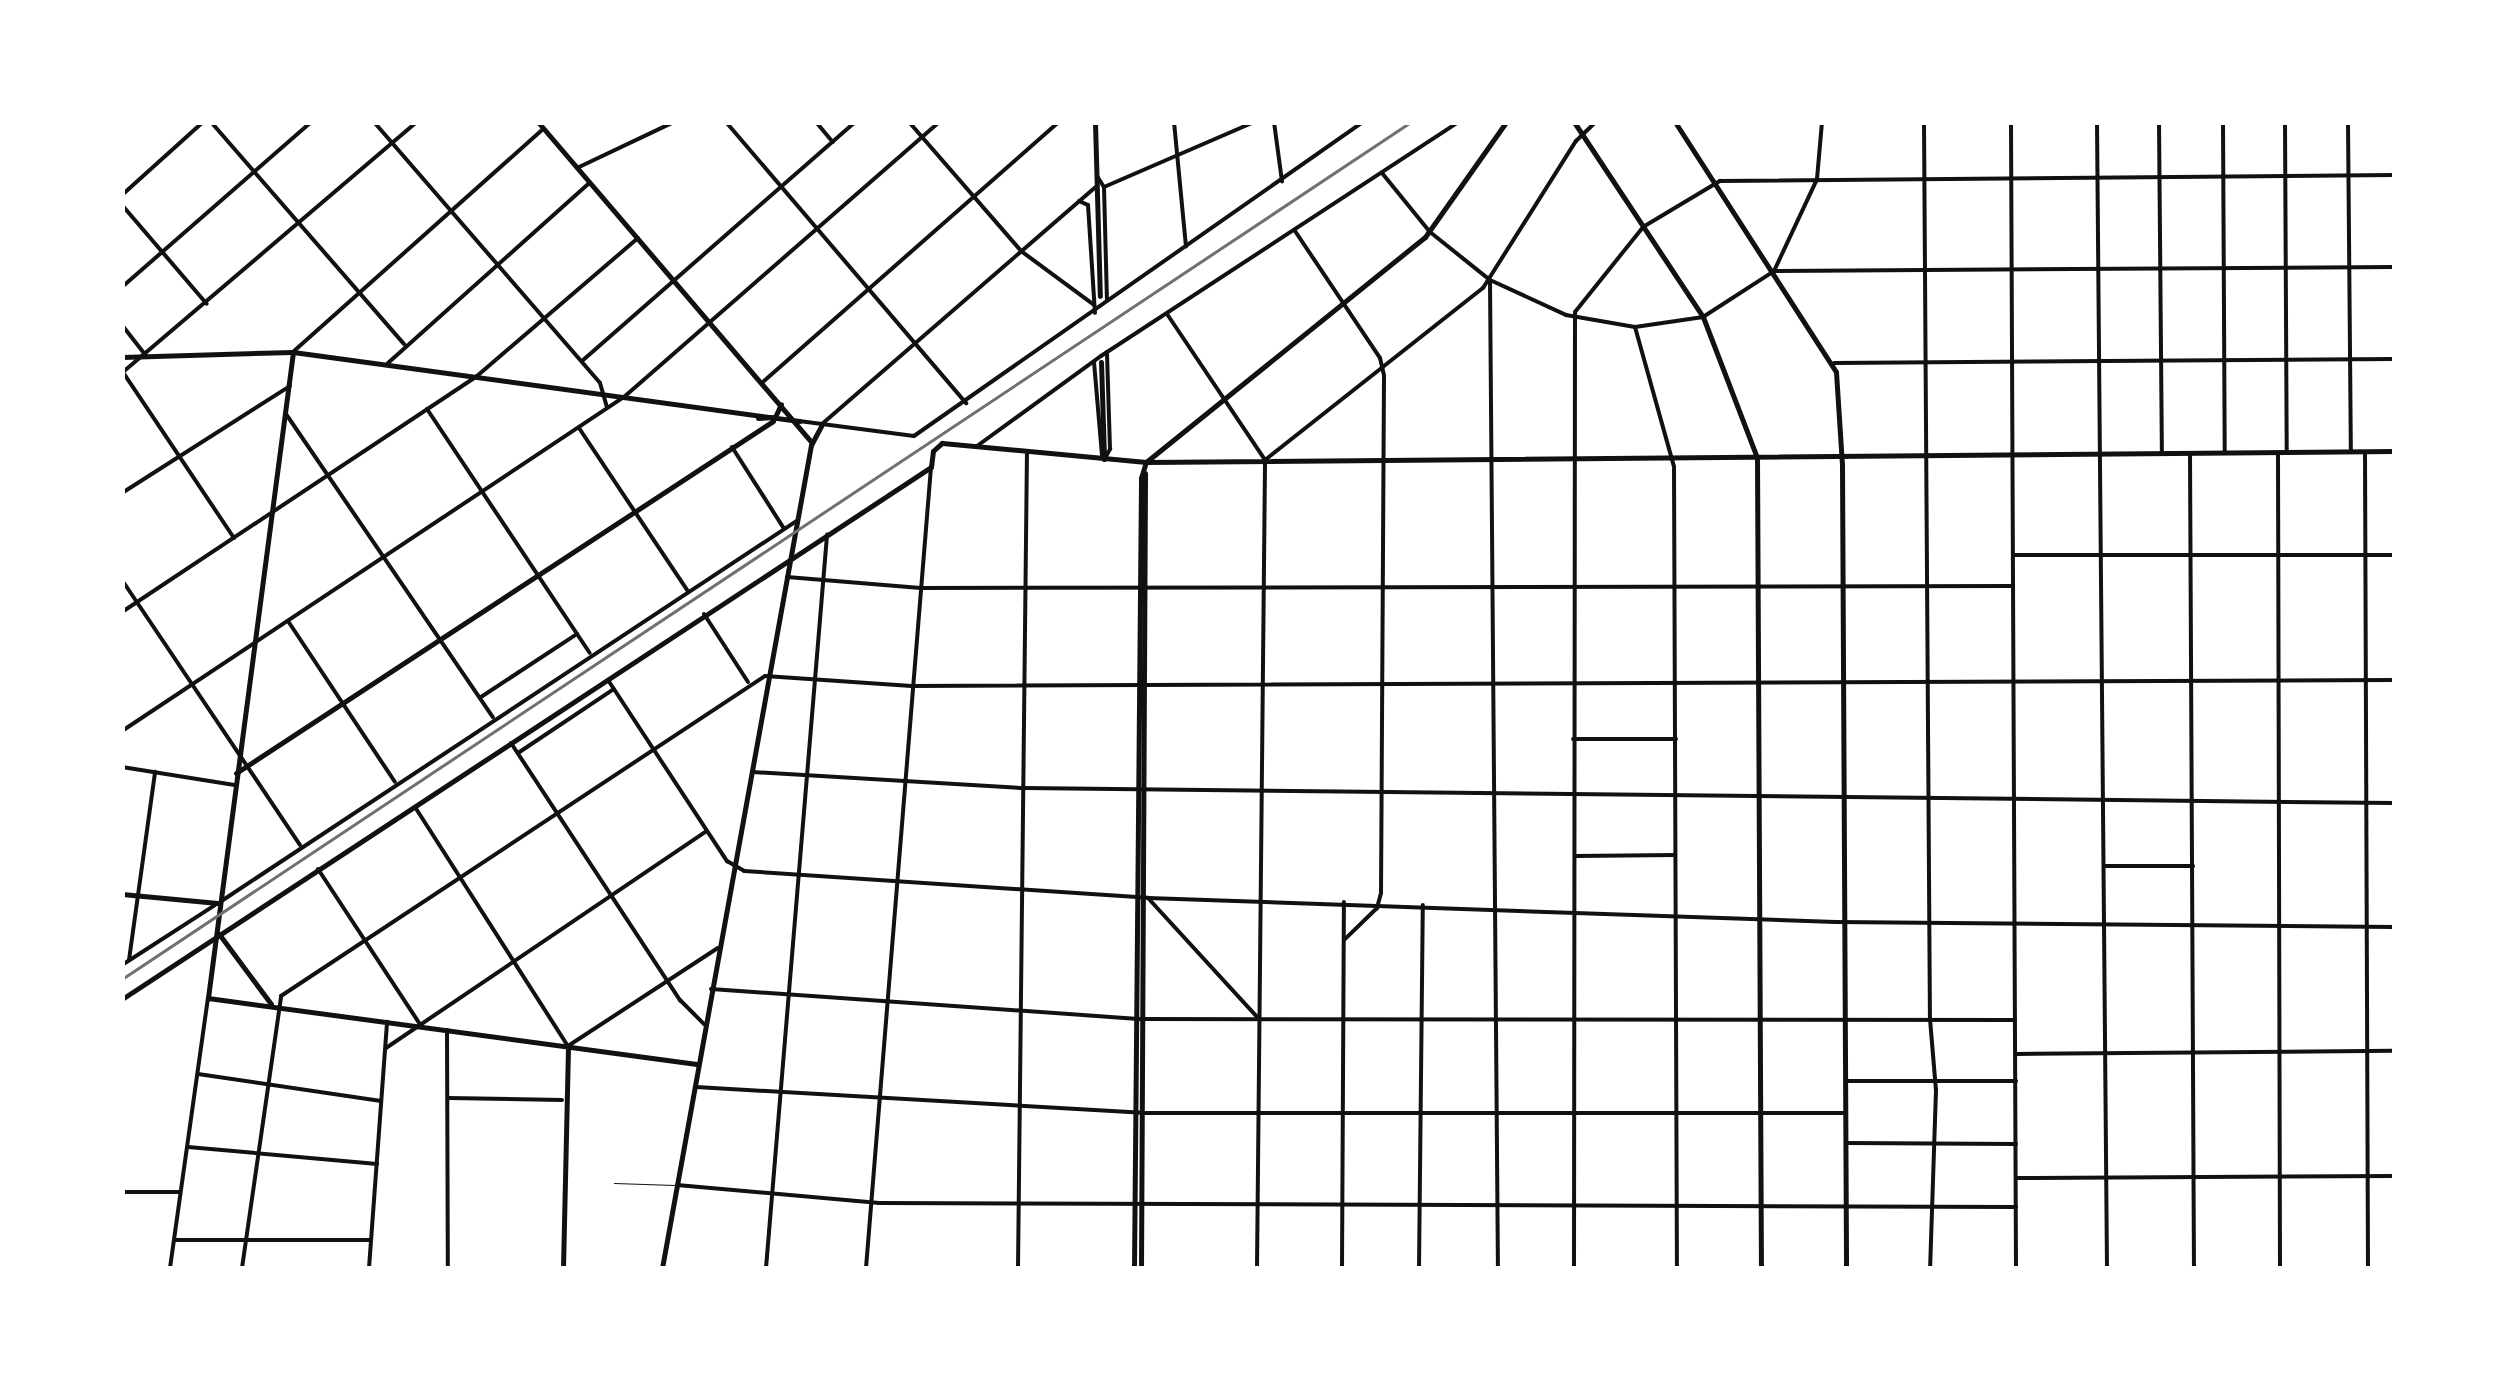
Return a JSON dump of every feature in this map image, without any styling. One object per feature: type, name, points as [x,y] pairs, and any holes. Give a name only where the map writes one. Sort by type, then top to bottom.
[{"type":"street","points":[[122,194],[203,122]]},
{"type":"street","points":[[211,122],[404,344]]},
{"type":"street","points":[[122,287],[311,122]]},
{"type":"street","points":[[374,122],[582,362],[604,394],[608,409]]},
{"type":"street","points":[[234,538],[122,372],[146,356],[417,122]]},
{"type":"street","points":[[538,122],[799,422],[811,446]]},
{"type":"street","points":[[726,122],[966,402]]},
{"type":"street","points":[[816,122],[833,142]]},
{"type":"street","points":[[582,362],[855,122]]},
{"type":"street","points":[[909,122],[1021,251],[1093,304]]},
{"type":"street","points":[[122,731],[608,409],[940,122]]},
{"type":"street","points":[[764,382],[1059,122]]},
{"type":"street","points":[[122,357],[294,352],[774,421],[914,436],[1096,313],[1103,298],[1094,122]]},
{"type":"street","points":[[1174,122],[1186,246]]},
{"type":"street","points":[[662,1268],[811,446],[822,424],[1078,201],[1100,187],[1254,122]]},
{"type":"street","points":[[1274,122],[1282,181]]},
{"type":"street","points":[[976,446],[1107,352],[1458,122]]},
{"type":"street","points":[[1138,1268],[1146,462],[1430,232],[1506,122]]},
{"type":"street","points":[[1574,122],[1703,317],[1758,458],[1762,1268]]},
{"type":"street","points":[[1265,460],[1490,280],[1582,134],[1596,122]]},
{"type":"street","points":[[1675,122],[1834,363],[1842,456],[1846,1268]]},
{"type":"street","points":[[1382,173],[1430,232],[1490,280],[1572,317],[1635,327],[1703,317],[1774,271],[1817,179],[1822,122]]},
{"type":"street","points":[[1924,122],[1930,1020],[1936,1083],[1930,1268]]},
{"type":"street","points":[[2010,122],[2016,1268]]},
{"type":"street","points":[[2098,122],[2107,1268]]},
{"type":"street","points":[[2159,122],[2162,454]]},
{"type":"street","points":[[2222,122],[2225,454]]},
{"type":"street","points":[[2285,122],[2287,453]]},
{"type":"street","points":[[2348,122],[2351,452]]},
{"type":"street","points":[[577,168],[671,123]]},
{"type":"street","points":[[1103,298],[1363,124]]},
{"type":"street","points":[[170,1268],[219,934],[218,903],[294,352],[358,290],[544,129]]},
{"type":"street","points":[[1574,1268],[1572,317],[1643,228],[1714,182],[2394,175]]},
{"type":"street","points":[[388,363],[404,344],[590,183]]},
{"type":"street","points":[[1100,187],[1098,240],[1103,298]]},
{"type":"street","points":[[1078,201],[1088,205],[1096,313]]},
{"type":"street","points":[[122,205],[206,304]]},
{"type":"street","points":[[1295,231],[1383,365],[1380,903],[1345,940]]},
{"type":"street","points":[[122,612],[477,376],[638,238]]},
{"type":"street","points":[[1774,271],[2394,268]]},
{"type":"street","points":[[1490,280],[1498,1268]]},
{"type":"street","points":[[1167,314],[1265,460],[1257,1268]]},
{"type":"street","points":[[122,325],[146,356]]},
{"type":"street","points":[[1635,327],[1674,458],[1677,1268]]},
{"type":"street","points":[[1104,460],[1110,448],[1107,352]]},
{"type":"street","points":[[1834,363],[2394,359]]},
{"type":"street","points":[[1098,362],[1104,460]]},
{"type":"street","points":[[1098,362],[1098,450],[1104,460]]},
{"type":"street","points":[[122,493],[290,386]]},
{"type":"street","points":[[758,418],[775,417],[781,401]]},
{"type":"street","points":[[428,409],[590,653]]},
{"type":"street","points":[[286,414],[331,473],[493,717]]},
{"type":"street","points":[[236,773],[774,421]]},
{"type":"street","points":[[579,428],[686,590]]},
{"type":"street","points":[[866,1268],[931,467],[942,443],[1146,462],[2394,451]]},
{"type":"street","points":[[732,447],[783,527]]},
{"type":"street","points":[[2365,452],[2368,1268]]},
{"type":"street","points":[[2278,453],[2280,1268]]},
{"type":"street","points":[[1018,1268],[1028,454]]},
{"type":"street","points":[[2190,454],[2194,1268]]},
{"type":"street","points":[[122,999],[931,467]]},
{"type":"street","points":[[122,965],[394,782],[798,520]]},
{"type":"street","points":[[766,1268],[827,534]]},
{"type":"street","points":[[2013,555],[2394,555]]},
{"type":"street","points":[[787,577],[920,588],[2013,586]]},
{"type":"street","points":[[122,580],[300,845]]},
{"type":"street","points":[[704,614],[749,684]]},
{"type":"street","points":[[288,621],[394,782]]},
{"type":"street","points":[[480,698],[577,634]]},
{"type":"street","points":[[242,1268],[276,1007],[284,992],[749,684],[770,675],[912,686],[2394,680]]},
{"type":"street","points":[[608,679],[734,868],[897,884],[1845,922],[2015,927],[2394,927]]},
{"type":"street","points":[[518,753],[614,689]]},
{"type":"street","points":[[1573,738],[1676,739]]},
{"type":"street","points":[[511,743],[693,1018],[704,1024]]},
{"type":"street","points":[[122,767],[234,784]]},
{"type":"street","points":[[129,960],[155,772]]},
{"type":"street","points":[[752,772],[904,785],[1024,788],[2105,804],[2394,803]]},
{"type":"street","points":[[414,805],[568,1046],[562,1100],[563,1268]]},
{"type":"street","points":[[386,1048],[707,831]]},
{"type":"street","points":[[1573,856],[1676,855]]},
{"type":"street","points":[[2104,866],[2193,866]]},
{"type":"street","points":[[318,869],[417,1025]]},
{"type":"street","points":[[122,894],[218,903]]},
{"type":"street","points":[[1144,896],[1258,1018]]},
{"type":"street","points":[[1342,1268],[1344,902]]},
{"type":"street","points":[[1420,1268],[1423,905]]},
{"type":"street","points":[[219,934],[276,1007]]},
{"type":"street","points":[[568,1046],[666,978],[718,948]]},
{"type":"street","points":[[711,989],[888,1005],[1138,1018],[2015,1020]]},
{"type":"street","points":[[208,998],[697,1064]]},
{"type":"street","points":[[370,1268],[387,1022]]},
{"type":"street","points":[[447,1030],[448,1268]]},
{"type":"street","points":[[2017,1054],[2394,1051]]},
{"type":"street","points":[[196,1074],[382,1101]]},
{"type":"street","points":[[1846,1081],[2016,1081]]},
{"type":"street","points":[[693,1087],[878,1102],[1138,1112],[1845,1113]]},
{"type":"street","points":[[448,1098],[562,1100]]},
{"type":"street","points":[[1846,1143],[2016,1144]]},
{"type":"street","points":[[187,1146],[377,1164]]},
{"type":"street","points":[[2016,1178],[2394,1176]]},
{"type":"street","points":[[677,1186],[870,1202],[1138,1206],[2016,1206]]},
{"type":"street","points":[[122,1192],[180,1192]]},
{"type":"street","points":[[174,1240],[371,1240]]},
{"type":"lane","points":[[614,1183],[677,1186]]},
{"type":"railway","points":[[122,979],[1411,122]]}]
